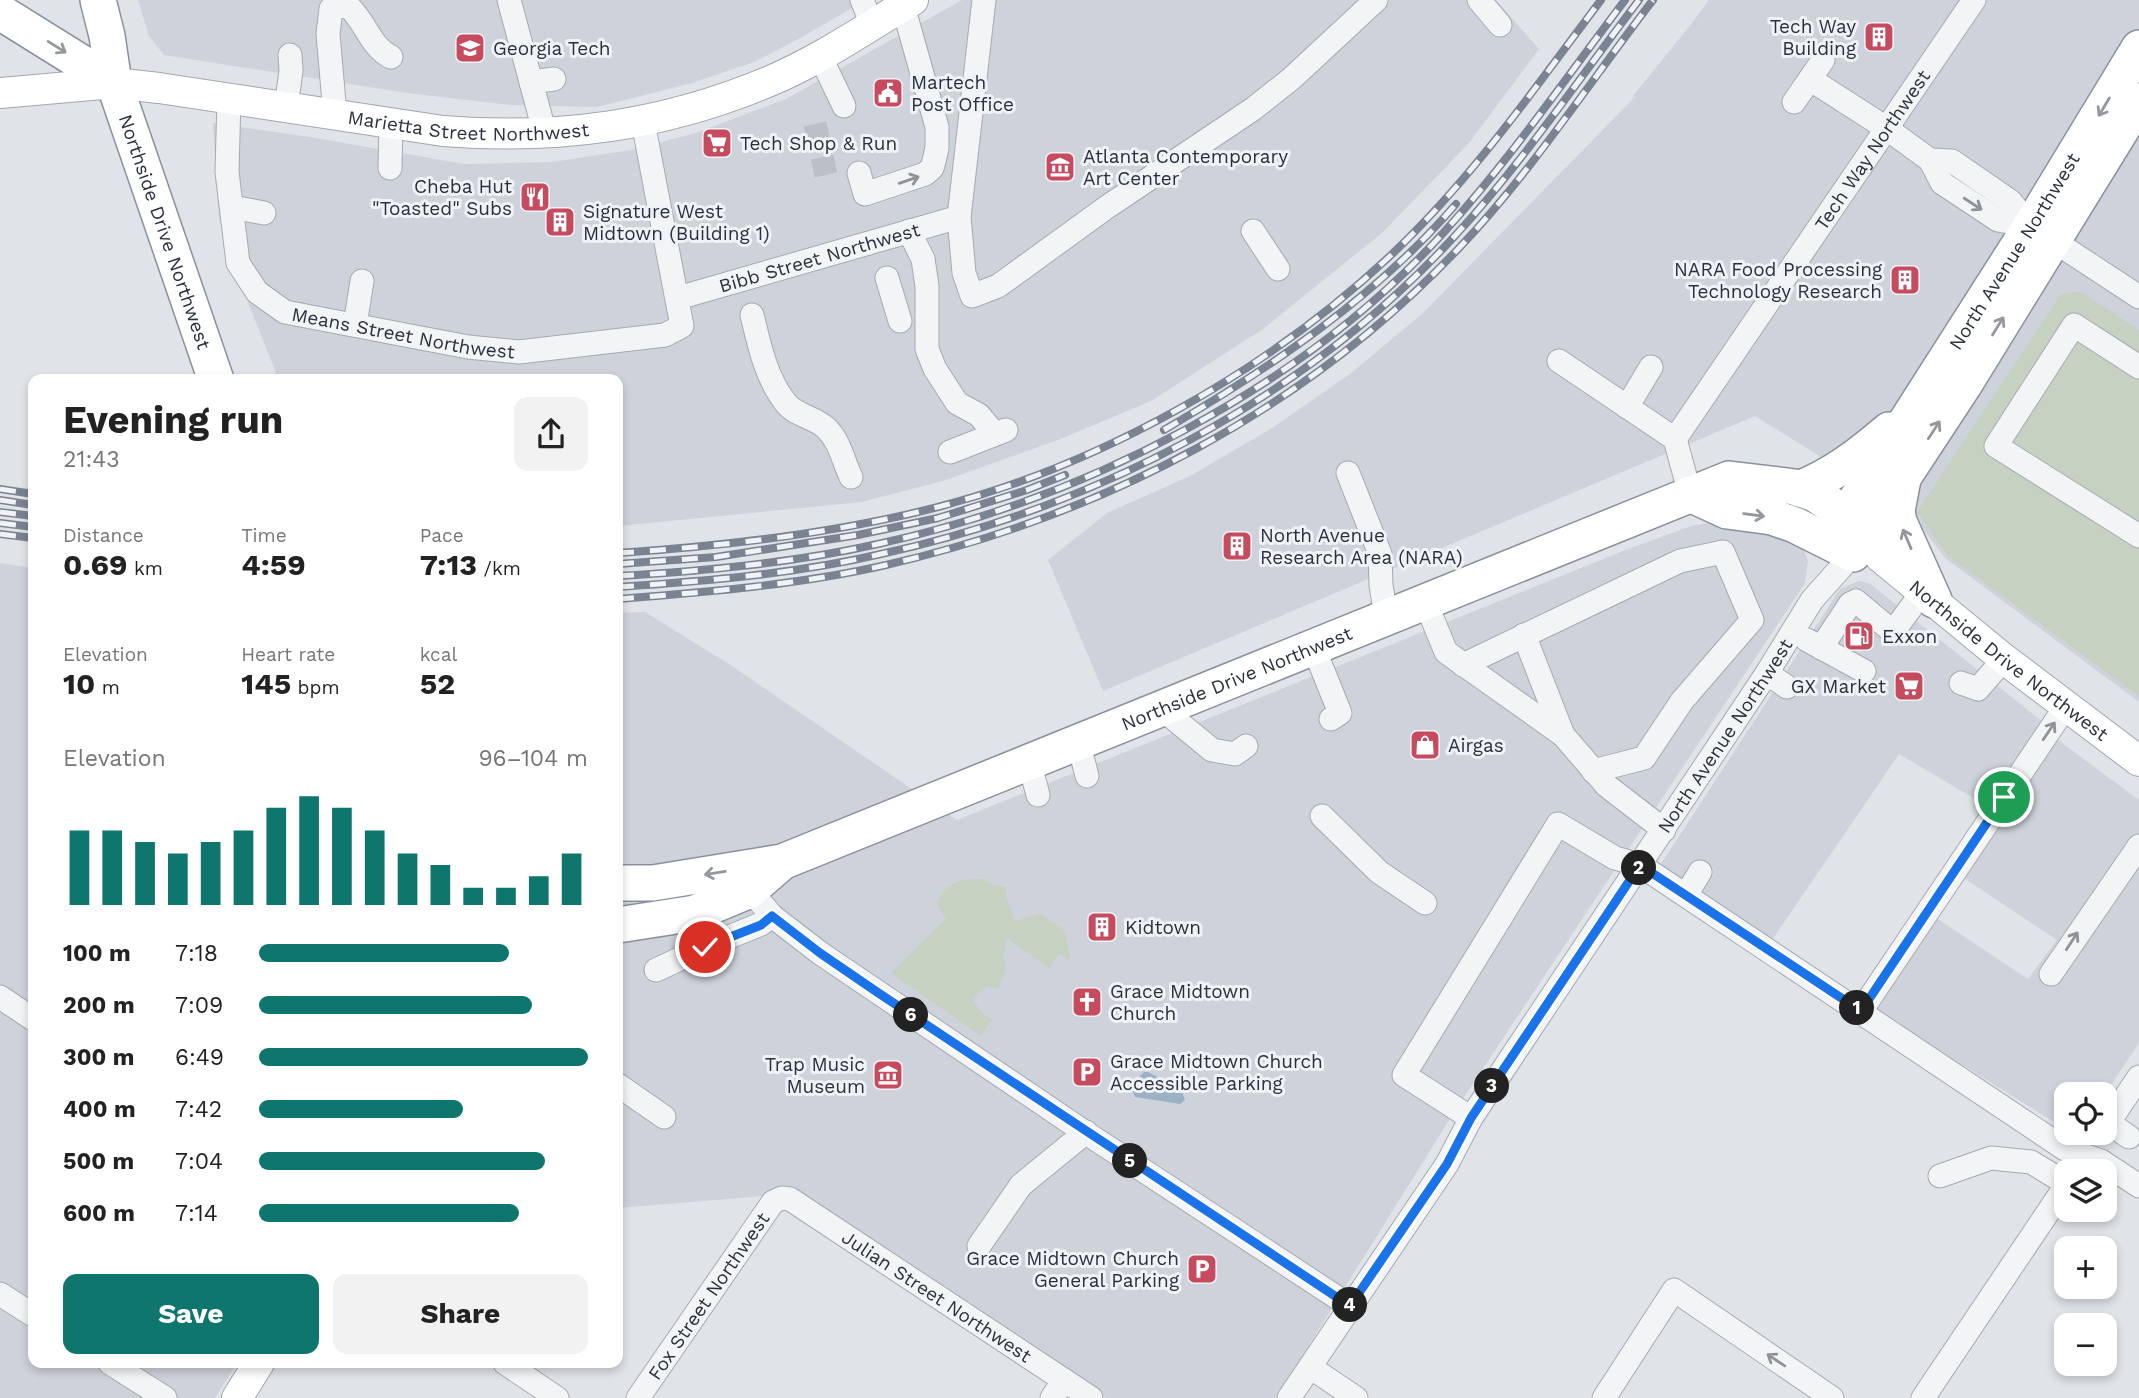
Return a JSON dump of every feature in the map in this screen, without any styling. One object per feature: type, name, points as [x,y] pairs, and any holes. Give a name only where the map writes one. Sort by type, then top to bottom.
[{"type":"highway","name":"Northside Drive Northwest","points":[[98,0],[114,83],[214,374]]},
{"type":"highway","points":[[0,12],[114,83]]},
{"type":"highway","name":"North Avenue Northwest","points":[[1856,539],[1904,475],[1964,385],[2139,48]]},
{"type":"highway","name":"North Avenue Northwest","points":[[1856,539],[1921,400],[2139,101]]},
{"type":"highway","points":[[1799,489],[1828,476],[1858,456],[1921,400]]},
{"type":"highway","points":[[1904,475],[1897,510],[1899,522],[1929,596]]},
{"type":"highway","name":"Northside Drive Northwest","points":[[623,883],[653,883],[782,862],[1729,479],[1799,489],[1815,494],[1856,539]]},
{"type":"highway","name":"Northside Drive Northwest","points":[[1690,494],[1727,511],[1772,517],[1856,539]]},
{"type":"highway","name":"Northside Drive Northwest","points":[[623,924],[761,903],[782,862]]},
{"type":"highway","points":[[623,947],[695,913]]},
{"type":"main road","name":"Marietta Street Northwest","points":[[0,93],[114,83],[391,123],[488,134],[545,134],[592,130],[643,122],[713,103],[772,80],[820,56],[867,12],[908,3]]},
{"type":"main road","name":"Northside Drive Northwest","points":[[1856,539],[2004,659],[2139,761]]},
{"type":"main road","points":[[237,1398],[256,1368]]},
{"type":"street","points":[[509,0],[545,134]]},
{"type":"street","points":[[984,0],[959,217],[964,273],[972,296],[998,286],[1107,207],[1253,109],[1298,88],[1376,0]]},
{"type":"street","points":[[1479,0],[1500,25]]},
{"type":"street","name":"Tech Way Northwest","points":[[1675,439],[1974,0]]},
{"type":"street","points":[[859,173],[865,194],[925,174],[932,167],[937,148],[937,127],[908,3]]},
{"type":"street","points":[[335,114],[328,34],[331,9],[346,5],[355,12],[381,52],[391,57]]},
{"type":"street","points":[[286,107],[291,71],[290,55]]},
{"type":"street","points":[[820,56],[844,106]]},
{"type":"street","points":[[1794,102],[1812,80],[1823,60]]},
{"type":"street","points":[[531,82],[554,79]]},
{"type":"street","points":[[1812,80],[1930,160],[1952,161],[2010,201],[2041,233],[2139,297]]},
{"type":"street","name":"Means Street Northwest","points":[[229,98],[227,172],[238,264],[257,292],[285,312],[468,347],[519,352],[666,335],[682,326],[678,298]]},
{"type":"street","points":[[643,122],[678,298]]},
{"type":"street","points":[[390,168],[391,123]]},
{"type":"street","points":[[232,207],[264,212]]},
{"type":"street","name":"Bibb Street Northwest","points":[[678,298],[751,271],[959,217]]},
{"type":"street","points":[[909,231],[923,259],[927,286],[927,349],[935,369],[957,403],[979,415],[1000,432],[950,452]]},
{"type":"street","points":[[1253,231],[1278,269]]},
{"type":"street","points":[[887,278],[900,321]]},
{"type":"street","points":[[355,325],[362,281]]},
{"type":"street","points":[[752,315],[764,361],[785,403],[797,413],[825,426],[837,441],[851,477]]},
{"type":"street","points":[[2139,367],[2074,325],[1996,446],[2139,536]]},
{"type":"street","points":[[1559,361],[1675,439],[1690,494]]},
{"type":"street","points":[[1627,407],[1651,367]]},
{"type":"street","points":[[1348,473],[1380,554],[1386,617]]},
{"type":"street","name":"North Avenue Northwest","points":[[1289,1398],[1447,1164],[1471,1118],[1664,830],[1812,600],[1856,539]]},
{"type":"street","points":[[1464,665],[1680,561],[1723,552],[1752,620],[1682,701],[1644,758],[1593,771]]},
{"type":"street","points":[[1821,648],[1850,604],[1856,601],[1893,632],[1929,596]]},
{"type":"street","points":[[1426,601],[1446,652],[1563,735],[1607,786],[1664,830]]},
{"type":"street","points":[[1793,631],[1864,671]]},
{"type":"street","points":[[1524,635],[1563,735]]},
{"type":"street","points":[[1313,646],[1340,713],[1331,719]]},
{"type":"street","points":[[1961,683],[1978,688],[2004,659]]},
{"type":"street","points":[[1767,673],[1787,687]]},
{"type":"street","points":[[1861,1011],[2066,706]]},
{"type":"street","points":[[1161,708],[1212,750],[1236,754],[1245,746]]},
{"type":"street","points":[[1078,741],[1087,776]]},
{"type":"street","points":[[1029,761],[1038,796]]},
{"type":"street","points":[[1322,816],[1379,872],[1425,903]]},
{"type":"street","points":[[1471,1118],[1404,1075],[1558,824],[1615,858],[1640,865],[1861,1011],[2076,1159]]},
{"type":"street","points":[[2051,974],[2139,846]]},
{"type":"street","points":[[1686,895],[1700,872]]},
{"type":"street","points":[[656,970],[761,925],[761,903]]},
{"type":"street","points":[[761,903],[820,953],[1350,1306]]},
{"type":"street","points":[[695,913],[705,947]]},
{"type":"street","points":[[0,997],[28,1016]]},
{"type":"street","points":[[2117,1111],[2138,1082]]},
{"type":"street","points":[[623,1087],[664,1116]]},
{"type":"street","points":[[979,1246],[1021,1185],[1086,1132]]},
{"type":"street","points":[[2117,1132],[2129,1137]]},
{"type":"street","points":[[1940,1176],[1991,1158],[2031,1162],[2054,1176]]},
{"type":"street","points":[[2117,1172],[2139,1186]]},
{"type":"street","name":"Julian Street Northwest","points":[[782,1198],[790,1199],[1058,1389],[1091,1398]]},
{"type":"street","name":"Fox Street Northwest","points":[[638,1398],[773,1202],[782,1198]]},
{"type":"street","points":[[1923,1398],[2054,1203]]},
{"type":"street","points":[[1604,1398],[1674,1290],[1832,1398]]},
{"type":"street","points":[[0,1294],[28,1312]]},
{"type":"street","points":[[1310,1367],[1356,1398]]},
{"type":"street","points":[[118,1368],[164,1398]]},
{"type":"street","points":[[512,1368],[557,1398]]},
{"type":"shaded area","name":"Georgia Tech","points":[[138,0],[866,0],[754,62],[692,83],[597,107],[511,105],[407,93],[164,55],[149,36]]},
{"type":"shaded area","points":[[962,0],[1496,0],[1539,49],[1469,143],[1382,233],[1263,329],[1151,401],[1058,440],[946,480],[862,502],[623,526],[623,374],[277,374],[234,268],[219,218],[213,123],[464,164],[552,162],[631,150],[696,133],[786,99]]},
{"type":"shaded area","points":[[1709,0],[2139,0],[2139,702],[1945,558],[1910,512],[1755,416],[1103,691],[1048,560],[1107,513],[1190,476],[1272,428],[1350,374],[1423,313],[1636,96],[1632,97]]},
{"type":"shaded area","points":[[1718,522],[1762,525],[1803,548],[1808,561],[1805,583],[1456,1109],[1276,1398],[1106,1398],[791,1190],[765,1196],[623,1208],[623,613],[645,612],[732,666],[957,820],[1623,551],[1694,525]]},
{"type":"shaded area","points":[[0,563],[28,567],[28,1368],[234,1368],[215,1398],[0,1398]]},
{"type":"shaded area","points":[[1859,581],[1869,583],[2044,723],[1987,806],[1899,754],[1772,940],[1659,867],[1840,589]]},
{"type":"shaded area","points":[[2054,737],[2139,800],[2139,1043],[2113,1082],[2054,1082],[2054,1122],[1870,1007],[1932,915],[2028,979],[2057,940],[1961,876]]},
{"type":"green space","points":[[2081,292],[2139,330],[2139,696],[1947,555],[1917,512],[2061,294]]},
{"type":"green space","points":[[984,879],[991,884],[1006,887],[1006,897],[1015,921],[1041,914],[1065,931],[1070,960],[1059,953],[1049,968],[1007,938],[1003,955],[1006,971],[998,988],[987,986],[972,999],[981,1012],[992,1020],[981,1036],[891,973],[946,919],[937,905],[944,891],[961,881]]},
{"type":"water","points":[[1144,1072],[1181,1089],[1185,1100],[1180,1104],[1135,1097],[1132,1090],[1135,1081]]},
{"type":"tunnel","points":[[815,124],[826,175]]},
{"type":"railway","points":[[623,553],[777,538],[934,508],[996,490],[1057,467],[1177,410],[1235,376],[1290,338],[1342,298],[1420,227],[1475,165],[1527,100],[1601,0]]},
{"type":"railway","points":[[623,576],[781,561],[878,544],[956,524],[1034,498],[1110,467],[1186,430],[1258,387],[1325,340],[1388,288],[1445,231],[1493,175],[1625,0]]},
{"type":"railway","points":[[623,587],[816,567],[961,534],[1040,508],[1116,476],[1191,439],[1262,397],[1330,350],[1393,297],[1452,239],[1502,182],[1639,0]]},
{"type":"railway","points":[[623,599],[786,583],[886,565],[967,544],[1046,517],[1122,485],[1197,448],[1268,406],[1336,358],[1400,305],[1460,247],[1512,188],[1653,0]]},
{"type":"railway","points":[[1164,430],[1243,382],[1319,329],[1391,270],[1456,204]]},
{"type":"railway","points":[[623,564],[716,557],[858,535],[938,518],[1065,475]]},
{"type":"railway","points":[[0,489],[28,493]]},
{"type":"railway","points":[[0,500],[28,504]]},
{"type":"railway","points":[[0,512],[28,515]]},
{"type":"railway","points":[[0,523],[28,526]]},
{"type":"railway","points":[[0,534],[28,537]]},
{"type":"place","name":"Tech Way Building","points":[[1879,37]]},
{"type":"place","name":"Georgia Tech","points":[[470,48]]},
{"type":"place","name":"Martech Post Office","points":[[888,93]]},
{"type":"place","name":"Tech Shop & Run","points":[[717,143]]},
{"type":"place","name":"Atlanta Contemporary Art Center","points":[[1060,167]]},
{"type":"place","name":"Cheba Hut \"Toasted\" Subs","points":[[535,197]]},
{"type":"place","name":"Signature West Midtown (Building 1)","points":[[560,222]]},
{"type":"place","name":"NARA Food Processing Technology Research","points":[[1905,280]]},
{"type":"place","name":"North Avenue Research Area (NARA)","points":[[1237,546]]},
{"type":"place","name":"Exxon","points":[[1859,636]]},
{"type":"place","name":"GX Market","points":[[1909,686]]},
{"type":"place","name":"Airgas","points":[[1425,745]]},
{"type":"place","name":"Kidtown","points":[[1102,927]]},
{"type":"place","name":"Grace Midtown Church","points":[[1087,1002]]},
{"type":"place","name":"Grace Midtown Church Accessible Parking","points":[[1087,1072]]},
{"type":"place","name":"Trap Music Museum","points":[[888,1075]]},
{"type":"place","name":"Grace Midtown Church General Parking","points":[[1202,1269]]},
{"type":"route","points":[[705,947],[761,925],[772,916],[820,953],[1077,1127],[1350,1306],[1447,1164],[1471,1118],[1640,865],[1861,1011],[2004,797]]}]
